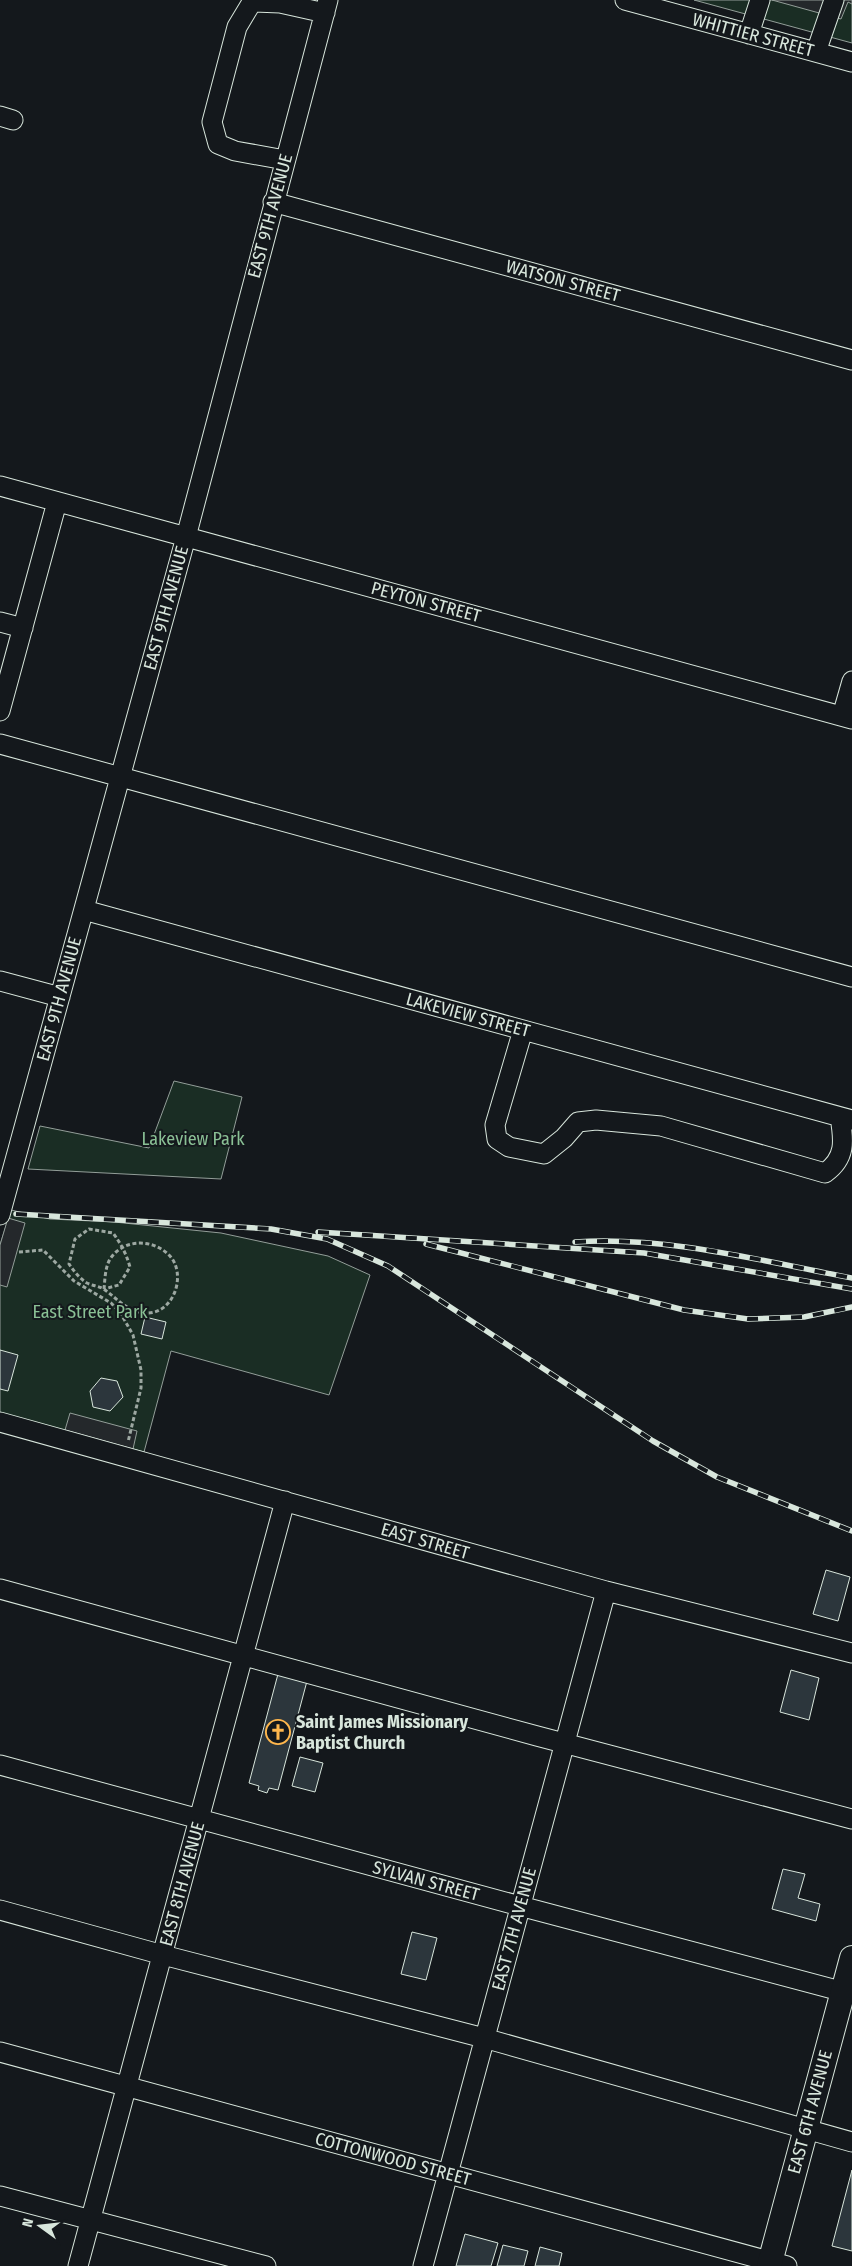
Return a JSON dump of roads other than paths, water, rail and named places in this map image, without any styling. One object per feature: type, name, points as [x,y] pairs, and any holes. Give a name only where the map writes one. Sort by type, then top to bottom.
[{"type":"main road","name":"EAST 6TH AVENUE","points":[[775,2264],[806,2129],[847,1992],[852,1958]]},
{"type":"street","name":"WHITTIER STREET","points":[[625,0],[852,62]]},
{"type":"street","points":[[749,34],[760,0]]},
{"type":"street","points":[[816,52],[834,0]]},
{"type":"street","points":[[285,160],[235,151],[218,144],[212,122],[237,27],[248,1],[327,7]]},
{"type":"street","name":"EAST 9TH AVENUE","points":[[0,1215],[186,537],[273,202],[327,7]]},
{"type":"street","name":"WATSON STREET","points":[[273,202],[852,360]]},
{"type":"street","name":"PEYTON STREET","points":[[0,486],[847,718]]},
{"type":"street","points":[[0,711],[57,502]]},
{"type":"street","points":[[0,622],[23,628]]},
{"type":"street","points":[[847,718],[852,681]]},
{"type":"street","points":[[0,744],[852,977]]},
{"type":"street","name":"LAKEVIEW STREET","points":[[84,910],[846,1118]]},
{"type":"street","points":[[0,981],[60,997]]},
{"type":"street","points":[[522,1030],[496,1125],[497,1139],[509,1147],[544,1154],[564,1138],[578,1122],[596,1120],[661,1126],[824,1173],[837,1164],[846,1118]]},
{"type":"street","name":"EAST STREET","points":[[0,1422],[606,1591],[852,1653]]},
{"type":"street","name":"EAST 8TH AVENUE","points":[[78,2266],[285,1502]]},
{"type":"street","points":[[0,1589],[564,1743],[852,1819]]},
{"type":"street","name":"EAST 7TH AVENUE","points":[[423,2266],[606,1591]]},
{"type":"street","name":"SYLVAN STREET","points":[[0,1765],[520,1906],[847,1992]]},
{"type":"street","points":[[0,1910],[163,1955],[484,2038],[852,2142]]},
{"type":"street","name":"COTTONWOOD STREET","points":[[0,2052],[775,2264]]},
{"type":"street","points":[[0,2196],[266,2266]]},
{"type":"railway","points":[[16,1214],[271,1229],[327,1239],[388,1266],[653,1441],[717,1477],[852,1531]]},
{"type":"railway","points":[[318,1232],[644,1253],[852,1289]]},
{"type":"railway","points":[[575,1242],[610,1241],[680,1246],[852,1278]]},
{"type":"railway","points":[[426,1244],[684,1310],[748,1319],[804,1317],[852,1307]]},
{"type":"place","name":"Saint James Missionary Baptist Church","points":[[278,1732]]},
{"type":"park label","name":"Lakeview Park","points":[[193,1139]]},
{"type":"park label","name":"East Street Park","points":[[90,1312]]}]
